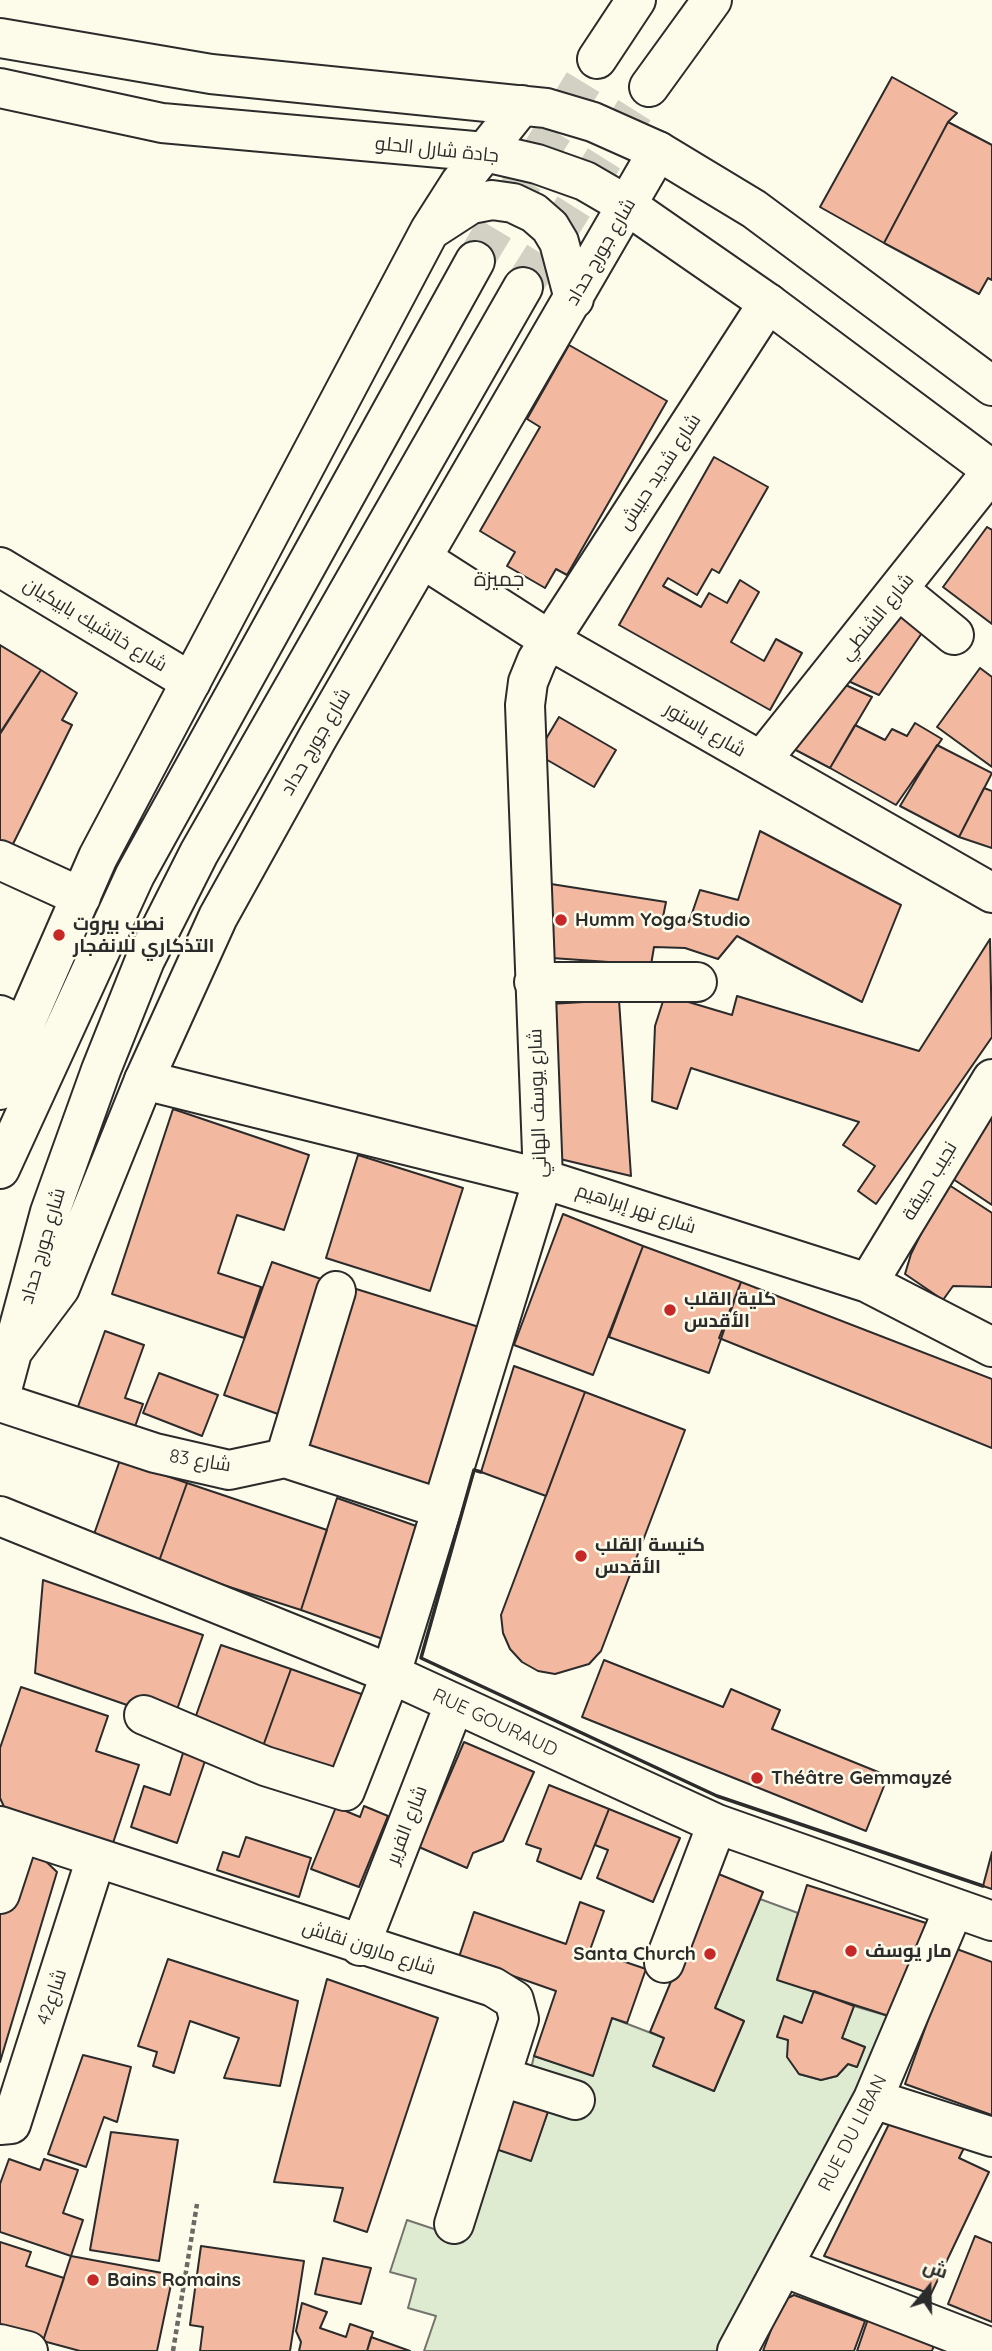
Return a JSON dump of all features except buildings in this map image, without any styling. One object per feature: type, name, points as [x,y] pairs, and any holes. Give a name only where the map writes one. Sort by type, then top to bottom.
[{"type":"main road","points":[[597,59],[636,0]]},
{"type":"main road","points":[[649,87],[712,0]]},
{"type":"main road","points":[[0,38],[211,74],[522,105],[593,122],[658,152],[754,209],[992,386]]},
{"type":"main road","name":"جادة شارل الحلو","points":[[0,88],[95,111],[197,128],[485,152],[537,164],[584,181],[628,206],[768,303],[992,471]]},
{"type":"main road","points":[[0,1090],[12,1020],[81,897],[98,857],[430,230],[460,183],[522,105]]},
{"type":"main road","name":"شارع جورج حداد","points":[[12,1352],[60,1288],[144,1080],[218,917],[318,737],[658,152]]},
{"type":"main road","points":[[430,230],[471,204],[492,200],[523,208],[550,227],[559,242],[574,299]]},
{"type":"main road","points":[[0,1169],[135,875],[475,261]]},
{"type":"main road","name":"شارع جورج حداد","points":[[0,1399],[51,1212],[101,1070],[145,960],[198,853],[523,287]]},
{"type":"main road","name":"شارع شديد حبيش","points":[[551,641],[768,303]]},
{"type":"main road","name":"شارع الشنطي","points":[[761,761],[992,471]]},
{"type":"main road","name":"شارع باستور","points":[[423,559],[551,641],[992,893]]},
{"type":"main road","name":"شارع خاتشيك بابيكيان","points":[[0,567],[191,682]]},
{"type":"main road","points":[[897,593],[954,635]]},
{"type":"main road","name":"شارع يوسف الهاني","points":[[144,1715],[265,1766],[288,1788],[345,1791],[391,1674],[543,1180],[525,705],[528,682],[537,660],[551,641]]},
{"type":"main road","points":[[0,860],[81,897]]},
{"type":"main road","points":[[534,982],[697,982]]},
{"type":"main road","name":"نجيب حبيقة","points":[[868,1283],[992,1079]]},
{"type":"main road","name":"شارع نهر إبراهيم","points":[[144,1080],[543,1180],[868,1283],[992,1347]]},
{"type":"main road","points":[[336,1291],[285,1458],[442,1509]]},
{"type":"main road","name":"شارع 83","points":[[0,1399],[155,1453],[229,1470],[285,1458]]},
{"type":"main road","name":"RUE GOURAUD","points":[[0,1516],[391,1674],[717,1824],[992,1921]]},
{"type":"main road","name":"شارع الفرير","points":[[360,1946],[454,1704]]},
{"type":"main road","points":[[664,1963],[717,1824]]},
{"type":"main road","points":[[0,1894],[10,1830]]},
{"type":"main road","name":"شارع مارون نقاش","points":[[10,1830],[360,1946],[493,1987],[514,2000],[519,2019],[454,2224]]},
{"type":"main road","name":"شارع42","points":[[0,2125],[11,2124],[96,1858]]},
{"type":"main road","name":"RUE DU LIBAN","points":[[737,2351],[873,2099],[954,1908]]},
{"type":"main road","points":[[502,2077],[575,2100]]},
{"type":"main road","points":[[873,2099],[992,2137]]},
{"type":"main road","points":[[782,2267],[970,2345]]},
{"type":"main road","points":[[0,2344],[28,2351]]},
{"type":"path","points":[[173,2351],[197,2204]]},
{"type":"green space","points":[[760,1899],[798,1913],[777,1979],[814,1991],[802,2023],[784,2017],[777,2036],[788,2040],[788,2057],[799,2074],[821,2080],[837,2076],[848,2064],[857,2067],[865,2047],[842,2038],[854,2006],[895,2018],[718,2351],[424,2351],[436,2316],[408,2308],[416,2279],[390,2272],[407,2220],[458,2237],[487,2146],[531,2160],[552,2100],[526,2091],[534,2056],[593,2075],[612,2018],[664,2038],[653,2066],[714,2091],[744,2021],[715,2008]]},
{"type":"tunnel","points":[[475,261],[597,59]]},
{"type":"tunnel","points":[[523,287],[649,87]]},
{"type":"wall","points":[[481,1472],[474,1470],[421,1658],[717,1796],[983,1886]]},
{"type":"place","name":"Humm Yoga Studio","points":[[561,920]]},
{"type":"place","name":"نصب بيروت التذكاري للانفجار","points":[[59,935]]},
{"type":"place","name":"كلية القلب الأقدس","points":[[670,1310]]},
{"type":"place","name":"كنيسة القلب الأقدس","points":[[581,1556]]},
{"type":"place","name":"Théâtre Gemmayzé","points":[[757,1778]]},
{"type":"place","name":"مار يوسف","points":[[851,1951]]},
{"type":"place","name":"Santa Church","points":[[710,1954]]},
{"type":"place","name":"Bains Romains","points":[[93,2280]]},
{"type":"district","name":"جميزة","points":[[499,580]]}]
